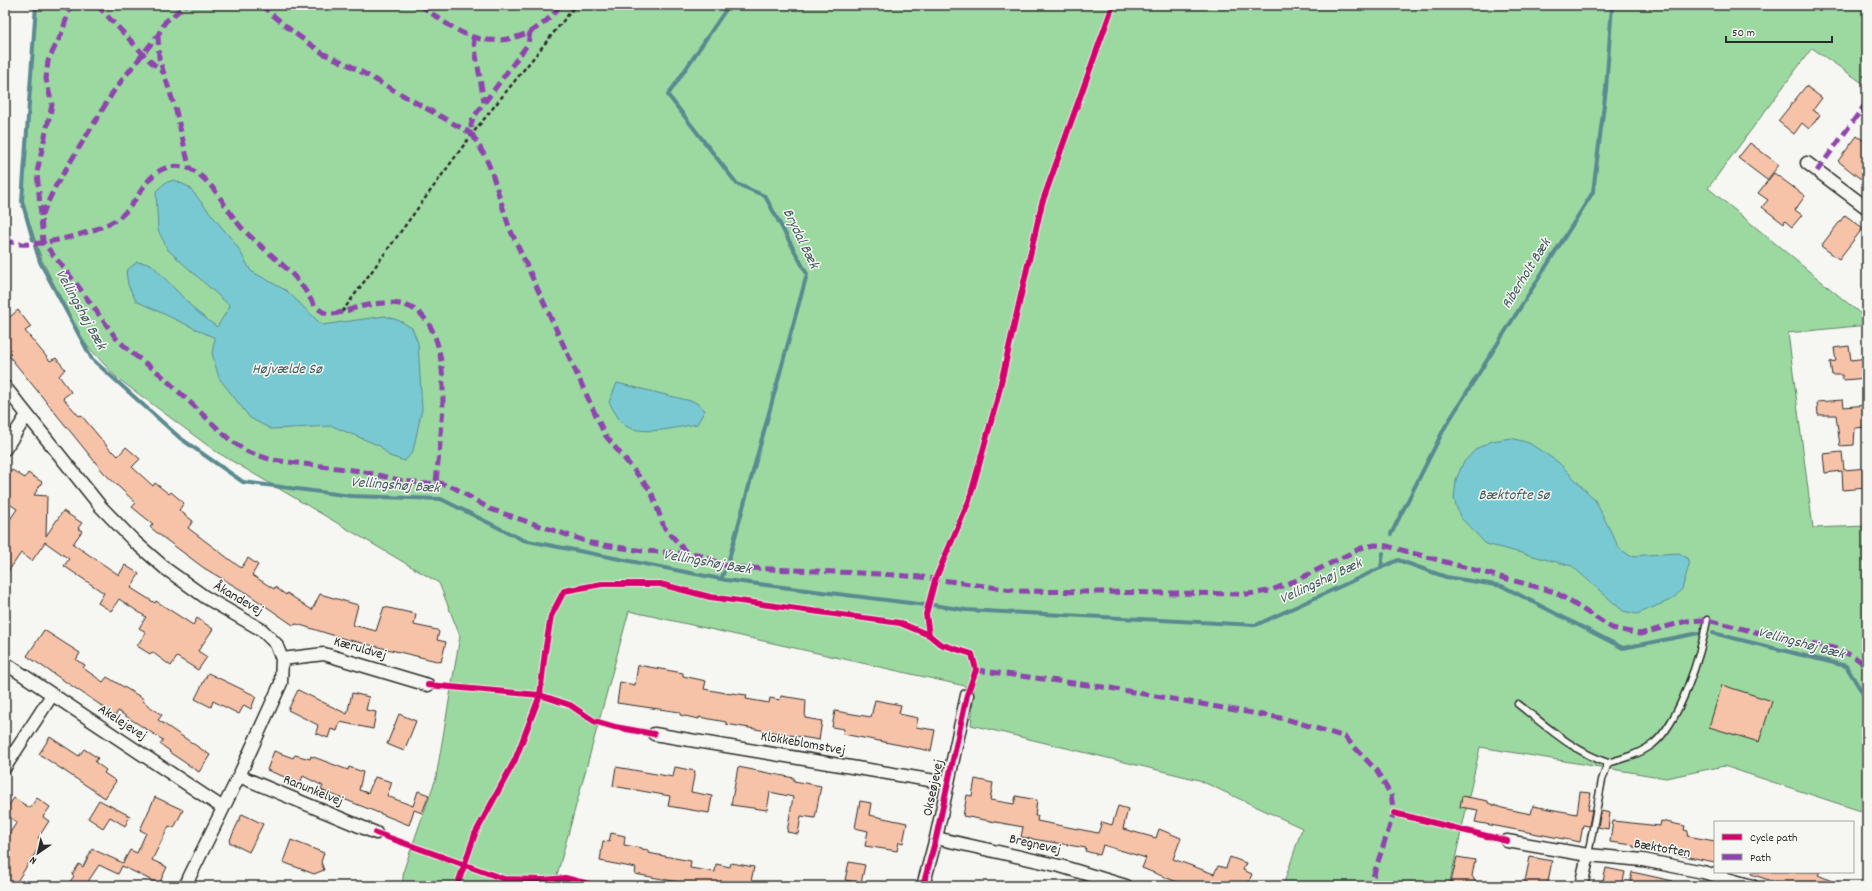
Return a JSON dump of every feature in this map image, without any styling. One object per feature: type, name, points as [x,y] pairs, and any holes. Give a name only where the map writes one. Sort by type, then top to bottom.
[{"type":"street","points":[[1807,163],[1867,208]]},
{"type":"street","name":"Åkandevej","points":[[5,387],[101,507],[135,542],[166,569],[205,597],[262,630],[276,644],[282,659],[281,683],[239,776],[185,886]]},
{"type":"street","points":[[5,449],[27,415]]},
{"type":"street","name":"Kæruldvej","points":[[282,659],[324,654],[428,685]]},
{"type":"street","name":"Akelejevej","points":[[5,663],[223,808]]},
{"type":"street","points":[[5,768],[52,695]]},
{"type":"street","name":"Okseøjevej","points":[[923,886],[936,838],[946,783],[967,695]]},
{"type":"street","name":"Klokkeblomstvej","points":[[654,734],[946,783]]},
{"type":"street","name":"Ranunkelvej","points":[[239,776],[376,833]]},
{"type":"street","name":"Bregnevej","points":[[936,838],[1060,866],[1126,886]]},
{"type":"street","name":"Bæktoften","points":[[1506,841],[1588,855],[1643,860],[1703,872],[1752,886]]},
{"type":"street","points":[[1581,886],[1588,855]]},
{"type":"lane","points":[[1518,704],[1592,758],[1608,763],[1637,753],[1653,744],[1674,717],[1687,689],[1703,641],[1707,620]]},
{"type":"lane","points":[[1588,855],[1602,780],[1608,763]]},
{"type":"path","points":[[342,312],[472,134],[576,5]]},
{"type":"green space","points":[[36,5],[1867,5],[1867,86],[1812,48],[1708,188],[1867,319],[1867,325],[1788,333],[1813,528],[1867,526],[1867,813],[1724,766],[1666,778],[1480,747],[1449,886],[1283,886],[1302,828],[1199,780],[971,725],[974,688],[629,611],[554,886],[402,886],[404,869],[436,778],[460,636],[439,583],[215,451],[116,377],[81,339],[42,260],[22,201]]},
{"type":"water","name":"Højvælde Sø","points":[[174,180],[189,187],[237,246],[251,271],[287,291],[322,325],[385,316],[400,321],[412,328],[418,343],[422,409],[413,451],[405,461],[389,456],[380,446],[332,426],[271,429],[250,418],[219,378],[212,353],[215,338],[136,301],[128,285],[126,271],[137,262],[151,264],[196,311],[217,327],[230,306],[168,250],[158,230],[156,191],[165,183]]},
{"type":"water","points":[[617,383],[695,402],[705,410],[697,424],[669,429],[648,431],[638,430],[622,423],[609,402]]},
{"type":"water","name":"Bæktofte Sø","points":[[1511,438],[1529,443],[1558,462],[1595,500],[1619,548],[1630,556],[1679,553],[1687,558],[1689,565],[1682,589],[1673,599],[1637,614],[1623,611],[1572,566],[1486,544],[1460,517],[1454,499],[1456,480],[1463,463],[1476,449],[1492,441]]},
{"type":"building","points":[[1806,86],[1822,98],[1813,110],[1820,115],[1809,129],[1802,123],[1794,134],[1778,121]]},
{"type":"building","points":[[1857,136],[1867,143],[1867,184],[1838,161]]},
{"type":"building","points":[[1750,143],[1779,165],[1767,180],[1738,158]]},
{"type":"building","points":[[1774,173],[1805,196],[1795,210],[1802,215],[1792,227],[1785,221],[1784,224],[1762,207],[1768,200],[1758,193]]},
{"type":"building","points":[[1845,215],[1863,228],[1839,259],[1821,246]]},
{"type":"building","points":[[18,310],[31,327],[25,331],[50,361],[56,358],[65,369],[59,376],[71,392],[63,398],[79,416],[81,415],[112,452],[113,451],[118,456],[126,447],[140,459],[132,467],[153,486],[155,483],[169,494],[171,492],[184,503],[179,510],[193,521],[188,528],[241,568],[248,558],[258,565],[252,575],[274,589],[275,587],[286,595],[287,593],[312,610],[320,594],[358,605],[353,625],[376,631],[384,607],[416,614],[414,625],[437,630],[439,632],[437,640],[446,642],[441,662],[345,639],[297,624],[293,625],[248,594],[204,568],[150,527],[153,524],[132,507],[136,503],[104,473],[5,351],[5,321]]},
{"type":"building","points":[[1849,346],[1851,360],[1867,358],[1867,378],[1843,380],[1842,375],[1832,375],[1830,362],[1836,361],[1834,348]]},
{"type":"building","points":[[1843,400],[1844,407],[1867,405],[1867,427],[1855,428],[1854,445],[1840,446],[1836,415],[1818,415],[1817,402]]},
{"type":"building","points":[[1842,452],[1844,470],[1867,468],[1867,488],[1843,490],[1842,471],[1825,473],[1823,454]]},
{"type":"building","points":[[12,470],[25,478],[28,473],[42,482],[34,495],[47,496],[46,536],[63,511],[82,523],[78,528],[82,531],[73,544],[119,575],[125,565],[139,574],[131,588],[155,603],[156,601],[193,625],[197,618],[213,629],[198,651],[207,657],[198,670],[177,657],[171,666],[152,652],[150,654],[137,646],[146,632],[139,628],[146,617],[119,599],[111,611],[98,603],[104,593],[64,566],[69,559],[45,542],[32,561],[21,553],[5,576],[5,527],[17,509],[5,501],[5,480]]},
{"type":"building","points":[[44,630],[80,653],[76,660],[85,665],[83,668],[103,682],[107,677],[144,699],[143,701],[162,715],[158,720],[210,755],[199,772],[169,752],[170,751],[160,744],[163,740],[118,711],[115,716],[103,709],[105,708],[27,656]]},
{"type":"building","points":[[638,665],[683,673],[683,676],[706,681],[704,689],[731,694],[747,695],[746,699],[769,703],[770,698],[780,700],[781,696],[806,700],[805,718],[822,721],[819,740],[726,724],[726,722],[699,717],[699,719],[680,715],[680,712],[617,703],[620,682],[635,685]]},
{"type":"building","points":[[208,673],[256,696],[251,709],[244,705],[239,714],[213,701],[211,707],[195,699]]},
{"type":"building","points":[[1722,685],[1772,701],[1759,742],[1709,727]]},
{"type":"building","points":[[298,690],[347,714],[352,693],[369,697],[366,710],[376,712],[373,729],[340,722],[337,731],[331,729],[328,738],[316,733],[318,725],[288,710]]},
{"type":"building","points":[[875,700],[901,705],[899,714],[918,718],[916,727],[935,730],[931,751],[843,734],[844,729],[832,727],[835,711],[871,717]]},
{"type":"building","points":[[399,714],[416,721],[404,751],[387,744]]},
{"type":"building","points":[[50,737],[79,756],[84,749],[98,758],[95,762],[106,770],[104,773],[116,781],[105,798],[39,754]]},
{"type":"building","points":[[274,751],[293,758],[295,755],[310,759],[311,756],[348,770],[349,767],[363,772],[359,790],[368,793],[375,777],[392,782],[387,796],[413,806],[418,791],[429,795],[422,813],[414,810],[409,825],[321,790],[323,786],[303,776],[300,783],[267,770]]},
{"type":"building","points":[[616,767],[673,777],[675,767],[695,771],[691,792],[712,796],[709,813],[668,806],[670,796],[613,786]]},
{"type":"building","points":[[738,767],[794,778],[794,781],[821,786],[815,818],[801,816],[798,834],[787,832],[793,797],[770,792],[767,810],[731,805]]},
{"type":"building","points":[[975,779],[993,783],[990,800],[1014,804],[1016,796],[1037,800],[1035,816],[1038,816],[1037,821],[1098,833],[1102,822],[1112,825],[1118,806],[1128,809],[1123,829],[1156,838],[1159,829],[1181,838],[1173,859],[1214,874],[1218,866],[1226,868],[1230,857],[1246,863],[1243,870],[1252,874],[1247,886],[1187,886],[1142,868],[1146,858],[1103,845],[1100,855],[1085,851],[1086,848],[1021,837],[1023,827],[963,816],[967,795],[972,796]]},
{"type":"building","points":[[1580,792],[1591,793],[1588,810],[1592,810],[1589,826],[1583,825],[1580,842],[1475,822],[1478,810],[1460,807],[1462,796],[1488,801],[1488,803],[1502,808],[1531,814],[1533,806],[1577,814]]},
{"type":"building","points":[[155,797],[183,810],[174,828],[169,826],[152,860],[167,867],[159,884],[122,866],[118,874],[99,865],[85,886],[67,886],[74,876],[72,875],[79,864],[83,867],[92,849],[123,863],[130,850],[137,853],[146,833],[140,830]]},
{"type":"building","points":[[14,798],[30,808],[37,798],[50,807],[43,817],[49,821],[38,838],[43,841],[14,886],[11,886],[5,882],[5,840],[17,822],[5,814],[5,811]]},
{"type":"building","points":[[99,800],[130,816],[125,826],[110,817],[103,828],[88,818]]},
{"type":"building","points":[[860,801],[871,803],[869,815],[907,823],[903,843],[899,842],[897,851],[865,846],[868,831],[855,828]]},
{"type":"building","points":[[1601,811],[1610,813],[1608,829],[1598,827]]},
{"type":"building","points":[[242,814],[263,824],[249,852],[229,842]]},
{"type":"building","points":[[1613,821],[1660,826],[1661,821],[1685,826],[1684,830],[1688,831],[1687,836],[1714,841],[1714,862],[1673,854],[1673,851],[1649,846],[1648,850],[1633,847],[1633,845],[1610,842]]},
{"type":"building","points":[[611,833],[625,836],[624,845],[648,850],[648,853],[691,861],[690,868],[715,872],[716,864],[730,867],[731,863],[754,867],[750,886],[700,886],[635,874],[636,868],[600,861],[603,841],[609,842]]},
{"type":"building","points":[[291,840],[324,853],[321,862],[324,870],[314,874],[283,862]]},
{"type":"building","points":[[1457,857],[1475,860],[1472,876],[1478,886],[1450,886]]},
{"type":"building","points":[[1530,857],[1552,861],[1547,886],[1524,886]]},
{"type":"building","points":[[849,862],[865,865],[861,883],[845,880]]},
{"type":"building","points":[[1606,868],[1625,872],[1622,886],[1602,886]]},
{"type":"building","points":[[1632,872],[1673,881],[1673,886],[1644,886],[1630,883]]},
{"type":"building","points":[[1819,873],[1818,875],[1843,886],[1786,886],[1751,874]]},
{"type":"waterway","name":"Vellingshøj Bæk","points":[[33,240],[22,201],[36,5]]},
{"type":"waterway","name":"Brydal Bæk","points":[[729,5],[668,95],[737,184],[765,196],[807,274],[729,559]]},
{"type":"waterway","name":"Riberholt Bæk","points":[[1391,534],[1445,427],[1593,192],[1606,89],[1612,5]]},
{"type":"waterway","name":"Vellingshøj Bæk","points":[[35,246],[40,262],[92,359],[180,438],[243,482],[351,496],[441,499],[523,540],[726,580],[926,605]]},
{"type":"waterway","name":"Riberholt Bæk","points":[[1381,568],[1383,553]]},
{"type":"waterway","name":"Vellingshøj Bæk","points":[[933,605],[966,610],[1256,625],[1398,560],[1446,577],[1502,586],[1623,648],[1699,633]]},
{"type":"waterway","name":"Vellingshøj Bæk","points":[[721,579],[724,572]]},
{"type":"waterway","name":"Vellingshøj Bæk","points":[[1713,633],[1846,666],[1867,700]]},
{"type":"marked path","points":[[41,216],[37,172],[52,105],[46,79],[48,61],[61,35],[71,5]]},
{"type":"marked path","points":[[97,5],[149,60],[163,72]]},
{"type":"marked path","points":[[5,239],[18,244],[29,244],[42,243],[56,240],[71,237],[86,233],[111,223],[120,217],[128,209],[146,183],[153,175],[161,170],[171,167],[184,167],[193,170],[213,188],[240,226],[280,262],[295,278],[315,306],[321,311],[327,314],[333,314],[368,305],[396,303],[412,308],[420,313],[426,320],[435,336],[443,376],[442,421],[436,482],[427,484],[403,481],[361,471],[272,460],[248,452],[230,440],[160,374],[133,354],[116,338],[78,286],[43,242],[41,217],[55,187],[115,89],[158,35],[165,22],[186,5]]},
{"type":"marked path","points":[[261,5],[293,32],[324,54],[349,65],[472,134]]},
{"type":"marked path","points":[[420,5],[459,31],[485,40],[510,39],[533,30],[552,15],[560,5]]},
{"type":"marked path","points":[[530,32],[528,44],[473,118],[471,125],[472,134],[485,156],[491,170],[509,227],[605,435],[651,491],[664,527],[687,553]]},
{"type":"marked path","points":[[158,35],[159,58],[176,111],[190,170]]},
{"type":"marked path","points":[[473,37],[484,102]]},
{"type":"marked path","points":[[1817,171],[1867,102]]},
{"type":"marked path","points":[[436,482],[453,487],[490,509],[591,543],[643,551],[698,554],[729,567],[921,577],[1019,591],[1248,594],[1269,591],[1297,580],[1361,548],[1375,545],[1387,546],[1555,592],[1612,628],[1640,634],[1687,621],[1707,620],[1788,640],[1834,648],[1853,656],[1867,666]]},
{"type":"marked path","points":[[976,670],[1110,688],[1286,719],[1345,737],[1376,770],[1391,795],[1394,813],[1370,886]]},
{"type":"cycle path","points":[[923,886],[936,838],[967,695],[976,670],[972,654],[940,644],[929,635],[926,614],[935,580],[969,501],[997,400],[1042,203],[1113,5]]},
{"type":"cycle path","points":[[457,886],[475,834],[515,760],[540,695],[551,616],[564,591],[602,584],[660,584],[710,597],[900,623],[929,635]]},
{"type":"cycle path","points":[[428,685],[540,695],[570,705],[594,721],[615,727],[654,734]]},
{"type":"cycle path","points":[[1394,813],[1507,841]]},
{"type":"cycle path","points":[[376,833],[504,879],[544,880],[565,878],[597,886]]}]
